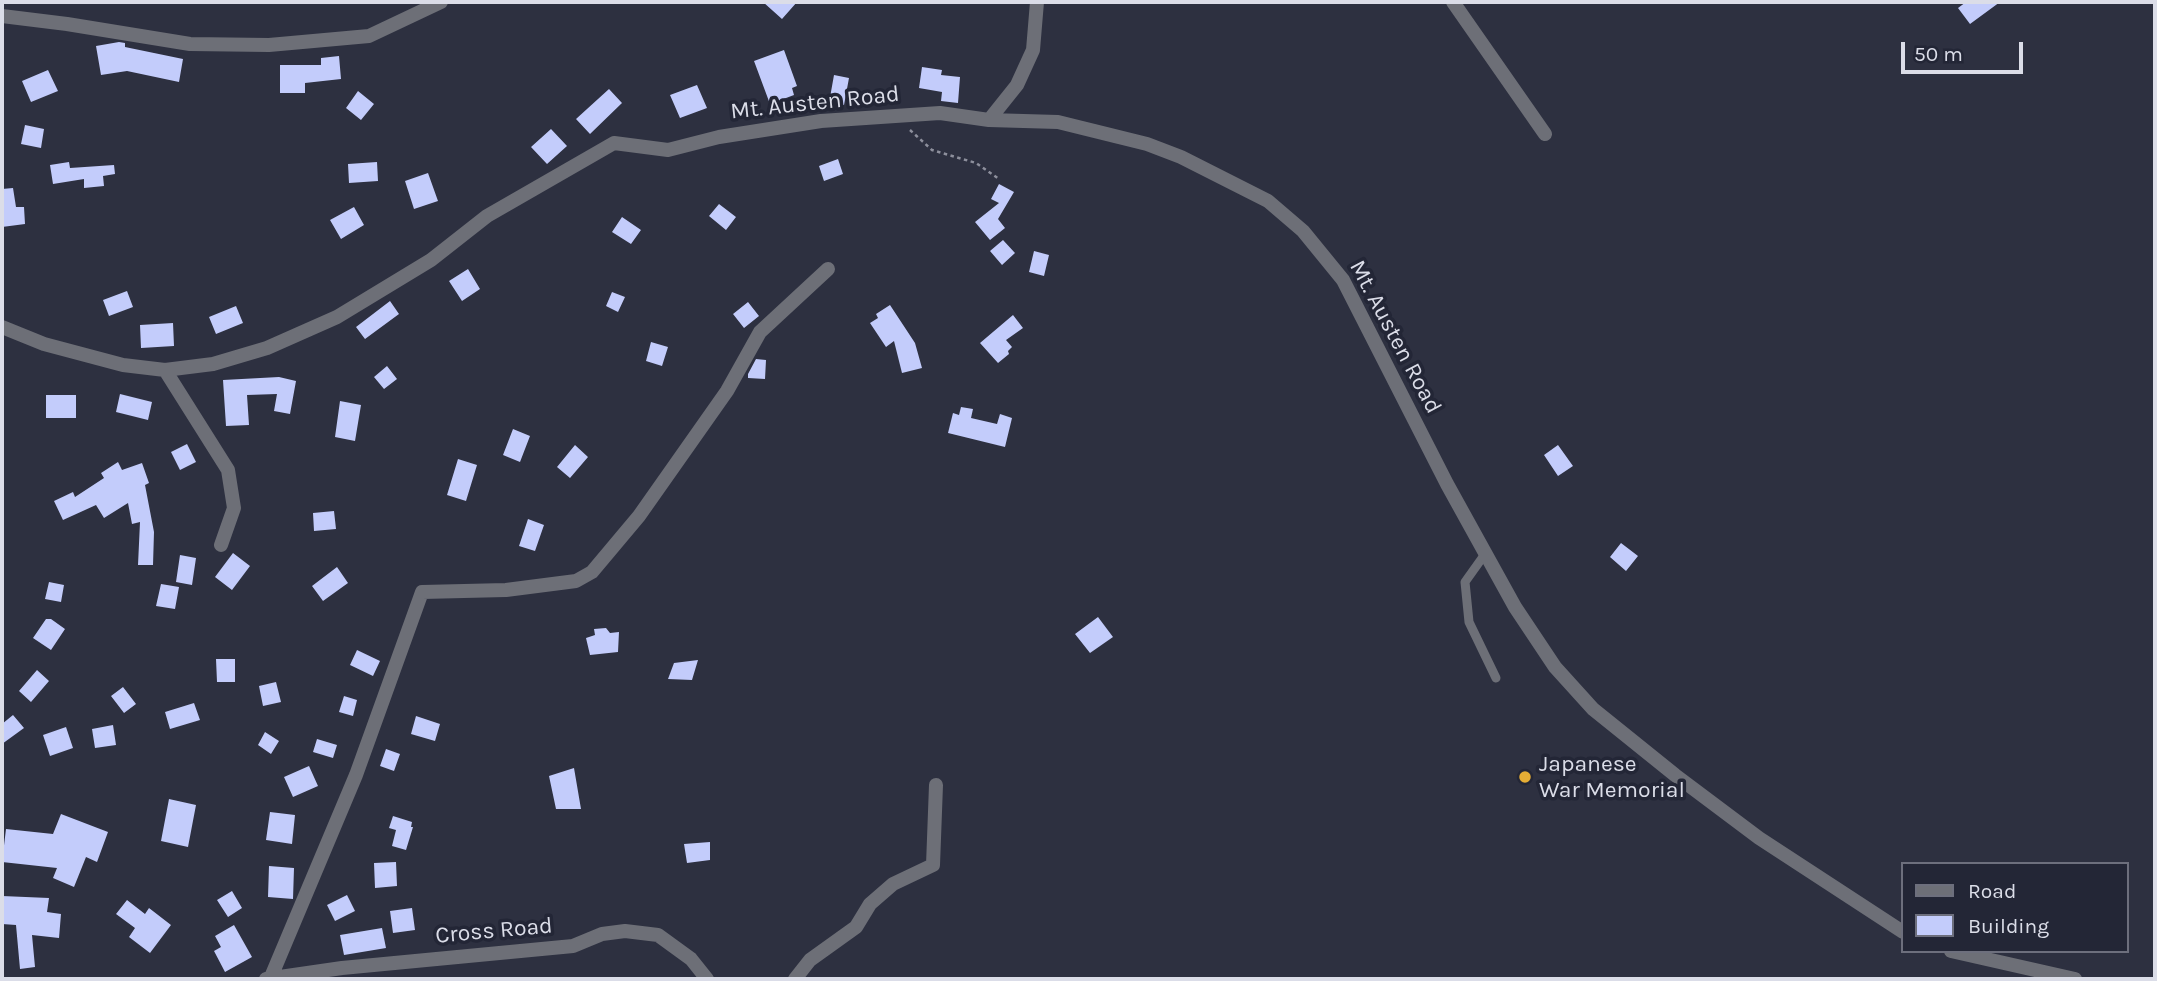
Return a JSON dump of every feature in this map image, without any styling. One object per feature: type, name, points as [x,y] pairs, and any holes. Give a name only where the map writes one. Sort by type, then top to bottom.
[{"type":"street","points":[[2,16],[190,44],[270,45],[369,36],[441,2]]},
{"type":"street","points":[[989,121],[1017,85],[1032,50],[1037,2]]},
{"type":"street","points":[[1453,2],[1545,134]]},
{"type":"street","name":"Mt. Austen Road","points":[[2,327],[44,344],[123,365],[165,370],[213,364],[256,351],[337,317],[431,260],[487,216],[614,143],[668,150],[719,137],[821,121],[940,113],[989,121],[1058,122],[1147,144],[1181,157],[1268,201],[1303,232],[1343,280],[1447,484],[1515,607],[1555,667],[1592,709],[1759,838],[1902,931]]},
{"type":"street","points":[[268,978],[356,775],[422,592],[506,590],[576,581],[592,572],[639,516],[727,391],[760,332],[828,268]]},
{"type":"street","points":[[165,370],[228,470],[234,508],[221,545]]},
{"type":"street","points":[[795,979],[810,960],[856,927],[870,904],[893,884],[933,865],[936,785]]},
{"type":"street","name":"Cross Road","points":[[268,978],[342,968],[573,947],[602,934],[625,931],[657,935],[691,959],[707,979]]},
{"type":"street","points":[[1960,953],[2075,979]]},
{"type":"lane","points":[[1485,554],[1465,582],[1469,622],[1496,678]]},
{"type":"path","points":[[894,116],[932,150],[976,163],[999,179]]},
{"type":"building","points":[[763,2],[797,2],[782,19]]},
{"type":"building","points":[[1966,2],[2000,2],[1970,24],[1958,8]]},
{"type":"building","points":[[125,43],[125,47],[183,59],[179,82],[127,71],[101,75],[96,46]]},
{"type":"building","points":[[784,50],[797,86],[792,88],[794,95],[770,104],[754,61]]},
{"type":"building","points":[[339,56],[341,79],[305,83],[305,93],[280,93],[280,65],[321,65],[321,58]]},
{"type":"building","points":[[922,67],[942,70],[941,75],[960,77],[958,103],[941,101],[942,92],[919,88]]},
{"type":"building","points":[[48,70],[58,91],[31,102],[22,81]]},
{"type":"building","points":[[834,75],[849,78],[844,105],[829,103]]},
{"type":"building","points":[[697,85],[707,108],[680,118],[670,95]]},
{"type":"building","points":[[609,89],[622,103],[590,134],[576,119]]},
{"type":"building","points":[[358,91],[374,104],[361,120],[346,108]]},
{"type":"building","points":[[25,125],[44,129],[41,148],[21,144]]},
{"type":"building","points":[[551,129],[567,146],[547,164],[531,147]]},
{"type":"building","points":[[838,159],[843,174],[824,181],[819,166]]},
{"type":"building","points":[[69,162],[70,168],[114,165],[115,174],[103,176],[104,186],[84,188],[84,179],[53,184],[50,165]]},
{"type":"building","points":[[377,162],[378,181],[349,183],[348,164]]},
{"type":"building","points":[[428,173],[438,201],[414,209],[405,181]]},
{"type":"building","points":[[999,184],[1014,192],[998,219],[1005,228],[990,240],[975,222],[999,203],[991,199]]},
{"type":"building","points":[[13,188],[16,207],[24,207],[25,224],[2,227],[2,189]]},
{"type":"building","points":[[719,204],[736,217],[726,230],[709,216]]},
{"type":"building","points":[[354,207],[364,225],[341,239],[330,220]]},
{"type":"building","points":[[622,217],[641,230],[631,244],[612,232]]},
{"type":"building","points":[[1003,240],[1015,253],[1002,265],[990,251]]},
{"type":"building","points":[[1034,251],[1049,255],[1044,276],[1029,272]]},
{"type":"building","points":[[468,269],[480,289],[462,301],[449,281]]},
{"type":"building","points":[[127,291],[133,307],[109,316],[103,300]]},
{"type":"building","points":[[612,292],[625,297],[618,312],[606,306]]},
{"type":"building","points":[[390,301],[399,314],[365,339],[356,327]]},
{"type":"building","points":[[748,302],[759,316],[744,328],[733,314]]},
{"type":"building","points":[[890,305],[915,343],[922,368],[902,373],[894,341],[886,347],[870,323],[878,318],[876,314]]},
{"type":"building","points":[[236,306],[243,323],[216,334],[209,317]]},
{"type":"building","points":[[1013,315],[1023,328],[1006,340],[1012,347],[1008,351],[1009,354],[998,363],[980,343]]},
{"type":"building","points":[[173,323],[174,346],[141,348],[140,325]]},
{"type":"building","points":[[651,342],[668,347],[662,366],[646,361]]},
{"type":"building","points":[[756,359],[766,360],[765,379],[748,378]]},
{"type":"building","points":[[387,366],[397,379],[384,389],[374,377]]},
{"type":"building","points":[[279,377],[296,381],[290,414],[274,411],[277,394],[247,395],[249,425],[226,426],[223,380]]},
{"type":"building","points":[[120,394],[152,402],[148,420],[116,412]]},
{"type":"building","points":[[46,395],[76,395],[76,418],[46,418]]},
{"type":"building","points":[[340,401],[361,405],[355,441],[335,437]]},
{"type":"building","points":[[961,407],[973,409],[971,418],[997,424],[1000,414],[1012,418],[1005,447],[948,433],[953,413],[959,415]]},
{"type":"building","points":[[513,429],[530,436],[520,462],[503,455]]},
{"type":"building","points":[[187,444],[196,462],[180,470],[171,452]]},
{"type":"building","points":[[575,445],[588,457],[570,478],[557,467]]},
{"type":"building","points":[[1558,445],[1573,466],[1558,476],[1544,455]]},
{"type":"building","points":[[458,459],[477,465],[466,501],[447,495]]},
{"type":"building","points":[[118,462],[122,470],[142,463],[149,483],[145,485],[154,532],[153,565],[138,565],[140,522],[132,524],[128,503],[104,518],[96,505],[63,520],[54,501],[73,492],[75,497],[104,478],[101,473]]},
{"type":"building","points":[[334,511],[336,529],[314,531],[313,513]]},
{"type":"building","points":[[528,519],[544,525],[535,551],[519,546]]},
{"type":"building","points":[[1621,543],[1638,556],[1626,571],[1610,557]]},
{"type":"building","points":[[233,553],[250,566],[232,590],[215,577]]},
{"type":"building","points":[[180,555],[196,558],[192,585],[176,582]]},
{"type":"building","points":[[337,567],[348,583],[323,601],[312,586]]},
{"type":"building","points":[[49,582],[64,585],[61,602],[45,599]]},
{"type":"building","points":[[161,584],[179,587],[175,609],[156,606]]},
{"type":"building","points":[[1098,617],[1113,637],[1090,653],[1075,634]]},
{"type":"building","points":[[46,619],[51,619],[65,629],[51,650],[33,638]]},
{"type":"building","points":[[606,628],[610,633],[619,632],[618,652],[590,655],[586,638],[595,635],[594,629]]},
{"type":"building","points":[[357,650],[380,661],[373,676],[350,665]]},
{"type":"building","points":[[216,659],[235,659],[235,682],[217,682]]},
{"type":"building","points":[[698,660],[692,680],[668,679],[674,663]]},
{"type":"building","points":[[37,670],[49,681],[31,702],[19,691]]},
{"type":"building","points":[[276,682],[281,702],[263,706],[259,686]]},
{"type":"building","points":[[123,687],[136,704],[124,713],[111,696]]},
{"type":"building","points":[[344,696],[357,700],[353,716],[339,712]]},
{"type":"building","points":[[194,703],[200,720],[170,729],[165,712]]},
{"type":"building","points":[[13,715],[24,728],[2,744],[2,724]]},
{"type":"building","points":[[416,716],[440,724],[435,741],[411,734]]},
{"type":"building","points":[[113,725],[116,745],[95,748],[92,729]]},
{"type":"building","points":[[66,727],[73,748],[50,756],[43,735]]},
{"type":"building","points":[[265,732],[279,741],[271,754],[258,745]]},
{"type":"building","points":[[317,739],[337,745],[333,758],[313,752]]},
{"type":"building","points":[[386,749],[400,754],[394,771],[380,766]]},
{"type":"building","points":[[309,766],[318,786],[293,797],[284,777]]},
{"type":"building","points":[[574,768],[581,809],[556,809],[549,776]]},
{"type":"building","points":[[169,799],[196,805],[188,847],[161,841]]},
{"type":"building","points":[[270,812],[295,815],[292,844],[266,840]]},
{"type":"building","points":[[61,814],[108,832],[97,862],[86,857],[74,887],[53,878],[57,868],[2,862],[6,829],[53,834]]},
{"type":"building","points":[[393,816],[412,822],[406,850],[392,846],[396,830],[389,828]]},
{"type":"building","points":[[710,842],[710,860],[687,863],[684,844]]},
{"type":"building","points":[[396,862],[397,886],[375,888],[374,863]]},
{"type":"building","points":[[269,866],[294,868],[293,899],[268,897]]},
{"type":"building","points":[[232,891],[242,908],[228,917],[217,900]]},
{"type":"building","points":[[347,895],[355,911],[335,921],[327,905]]},
{"type":"building","points":[[2,896],[49,898],[47,912],[61,914],[59,938],[32,935],[35,967],[20,969],[16,925],[2,924]]},
{"type":"building","points":[[127,900],[145,914],[149,908],[171,925],[150,953],[129,937],[135,928],[116,914]]},
{"type":"building","points":[[412,908],[415,930],[393,933],[390,911]]},
{"type":"building","points":[[234,925],[252,957],[225,972],[214,951],[221,947],[215,936]]},
{"type":"building","points":[[382,928],[386,948],[344,955],[340,935]]},
{"type":"place","name":"Japanese War Memorial","points":[[1525,777]]}]
